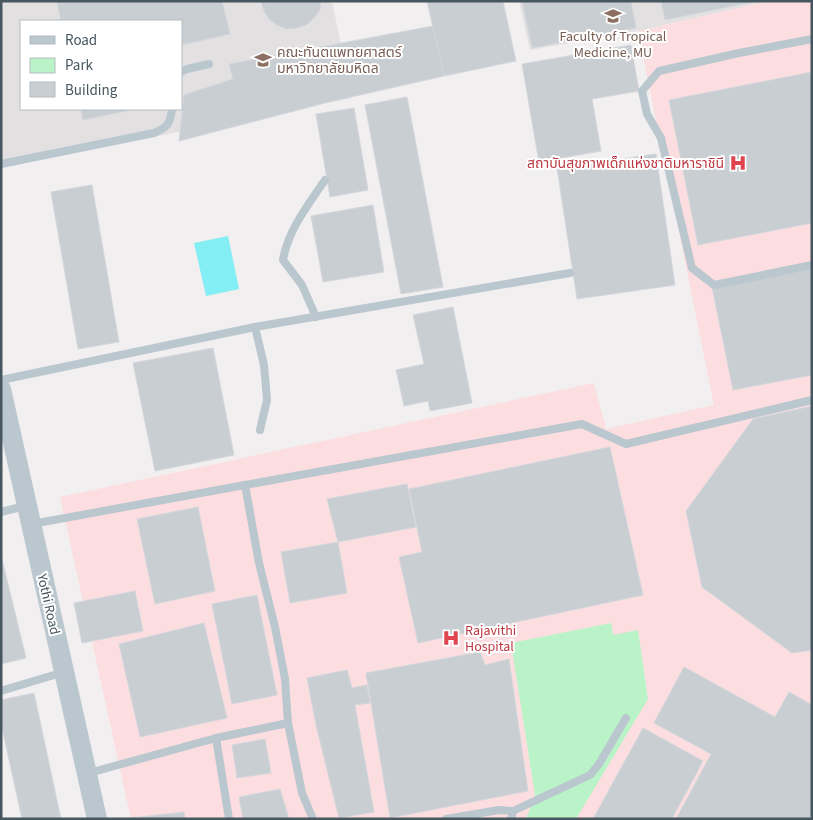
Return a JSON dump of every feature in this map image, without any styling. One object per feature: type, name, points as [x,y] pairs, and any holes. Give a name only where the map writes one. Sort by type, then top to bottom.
[{"type":"street","name":"Yothi Road","points":[[1,391],[97,819]]},
{"type":"lane","points":[[812,39],[659,71],[642,91],[647,114],[661,138],[692,268],[714,284],[812,265]]},
{"type":"lane","points":[[182,72],[209,64]]},
{"type":"lane","points":[[1,164],[154,133],[165,128],[171,120],[172,110]]},
{"type":"lane","points":[[316,317],[302,285],[283,260],[285,248],[298,220],[325,180]]},
{"type":"lane","points":[[1,380],[255,327],[570,273]]},
{"type":"lane","points":[[255,327],[264,365],[267,400],[260,430]]},
{"type":"lane","points":[[1,512],[29,515],[245,485],[582,424],[626,444],[812,400]]},
{"type":"lane","points":[[245,485],[283,670],[288,723],[302,794],[313,819]]},
{"type":"lane","points":[[1,691],[64,672]]},
{"type":"lane","points":[[446,819],[500,810],[512,815],[590,775],[599,764],[626,718]]},
{"type":"lane","points":[[87,773],[216,738],[288,723]]},
{"type":"lane","points":[[216,738],[229,819]]},
{"type":"shaded area","name":"คณะทันตแพทยศาสตร์ มหาวิทยาลัยมหิดล","points":[[1,1],[332,1],[352,98],[1,167]]},
{"type":"shaded area","name":"Faculty of Tropical Medicine, MU","points":[[519,1],[770,1],[638,31],[530,50]]},
{"type":"shaded area","name":"Rajavithi Hospital","points":[[770,1],[812,1],[812,819],[131,819],[60,497],[594,383],[606,429],[714,405],[638,31]]},
{"type":"green space","points":[[611,623],[613,635],[638,630],[648,699],[576,819],[526,819],[535,795],[511,643]]},
{"type":"water","points":[[228,236],[239,289],[206,296],[194,243]]},
{"type":"building","points":[[57,1],[222,1],[230,34],[182,45],[182,20],[61,20]]},
{"type":"building","points":[[321,1],[320,10],[306,25],[287,29],[269,19],[261,2]]},
{"type":"building","points":[[427,1],[503,1],[516,61],[444,76]]},
{"type":"building","name":"Faculty of Tropical Medicine, MU","points":[[522,1],[631,1],[636,28],[532,48]]},
{"type":"building","points":[[661,1],[757,1],[665,20]]},
{"type":"building","points":[[433,26],[444,76],[329,102],[179,141],[184,95],[233,79],[229,64]]},
{"type":"building","points":[[631,45],[639,91],[592,99],[601,151],[539,162],[522,64]]},
{"type":"building","points":[[812,72],[812,223],[698,245],[669,100]]},
{"type":"building","points":[[407,97],[443,287],[401,294],[365,105]]},
{"type":"building","points":[[354,108],[368,190],[330,197],[316,114]]},
{"type":"building","points":[[81,110],[131,110],[83,120]]},
{"type":"building","points":[[656,154],[675,285],[577,299],[557,168]]},
{"type":"building","points":[[92,185],[119,342],[78,349],[51,192]]},
{"type":"building","points":[[373,205],[384,272],[323,282],[311,216]]},
{"type":"building","points":[[812,265],[812,375],[733,390],[712,287]]},
{"type":"building","points":[[453,307],[472,403],[430,411],[428,401],[404,406],[396,370],[424,364],[413,315]]},
{"type":"building","points":[[213,348],[234,455],[155,471],[133,363]]},
{"type":"building","points":[[812,406],[812,650],[792,653],[702,587],[686,511],[753,419]]},
{"type":"building","points":[[610,447],[643,595],[418,643],[399,557],[422,552],[409,489]]},
{"type":"building","points":[[407,484],[416,527],[338,542],[327,499]]},
{"type":"building","points":[[198,507],[215,591],[155,604],[137,519]]},
{"type":"building","points":[[338,542],[347,593],[290,603],[281,552]]},
{"type":"building","points":[[1,555],[26,658],[1,664]]},
{"type":"building","points":[[135,591],[143,631],[82,643],[74,603]]},
{"type":"building","points":[[257,595],[277,695],[232,704],[212,604]]},
{"type":"building","points":[[204,623],[227,718],[140,737],[119,644]]},
{"type":"building","points":[[480,652],[485,665],[509,659],[528,791],[390,818],[366,673]]},
{"type":"building","points":[[684,667],[775,717],[789,692],[812,705],[812,815],[810,819],[676,819],[711,754],[654,723]]},
{"type":"building","points":[[347,670],[352,688],[367,685],[370,703],[355,705],[374,812],[339,818],[316,725],[307,678]]},
{"type":"building","points":[[34,693],[61,819],[22,819],[1,723],[1,700]]},
{"type":"building","points":[[643,728],[703,761],[672,819],[593,819]]},
{"type":"building","points":[[265,739],[271,773],[237,778],[232,745]]},
{"type":"building","points":[[280,789],[289,819],[243,819],[239,797]]},
{"type":"building","points":[[184,812],[185,819],[131,818]]},
{"type":"place","name":"Faculty of Tropical Medicine, MU","points":[[613,16]]},
{"type":"place","name":"คณะทันตแพทยศาสตร์ มหาวิทยาลัยมหิดล","points":[[263,60]]},
{"type":"place","name":"สถาบันสุขภาพเด็กแห่งชาติมหาราชินี","points":[[738,163]]},
{"type":"place","name":"Rajavithi Hospital","points":[[451,638]]}]
